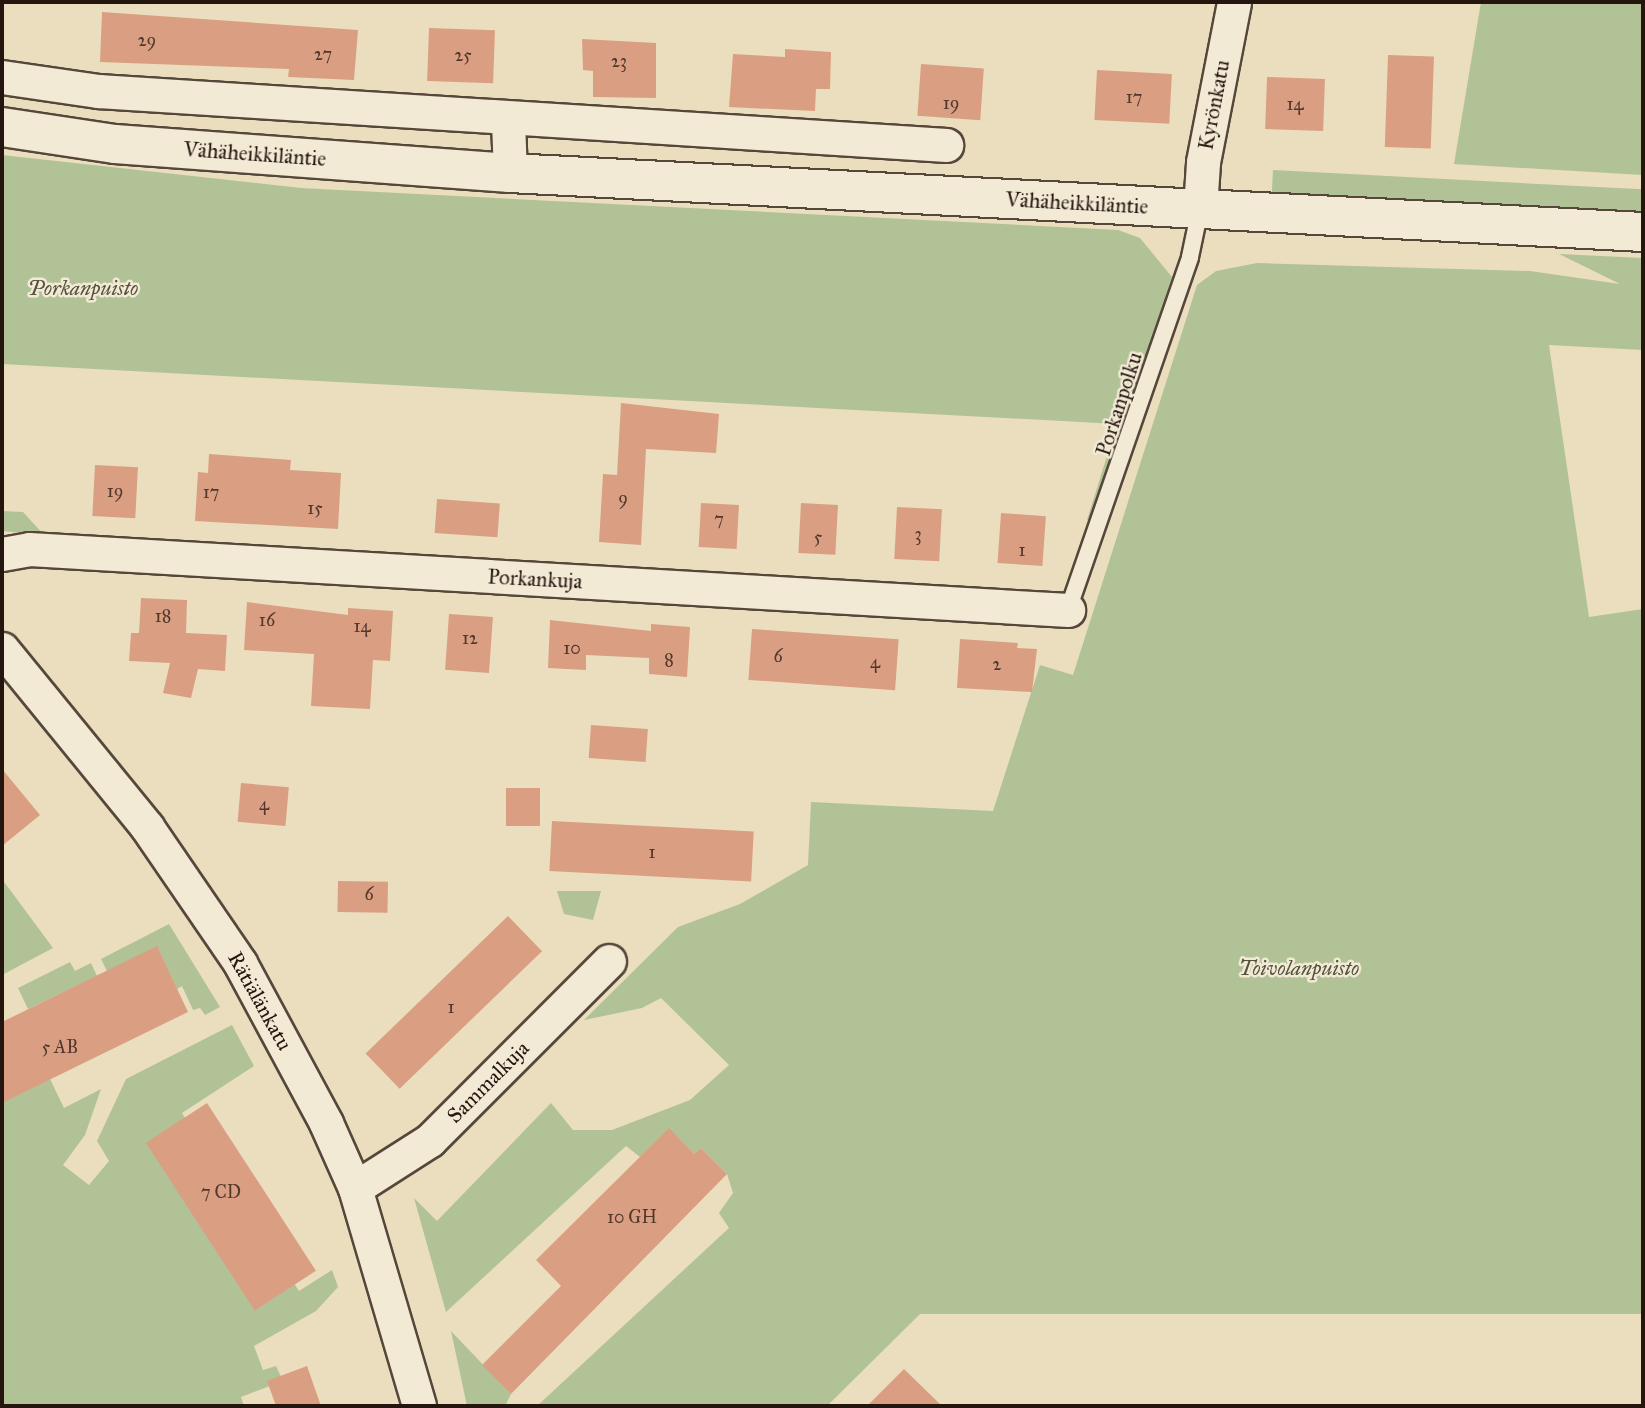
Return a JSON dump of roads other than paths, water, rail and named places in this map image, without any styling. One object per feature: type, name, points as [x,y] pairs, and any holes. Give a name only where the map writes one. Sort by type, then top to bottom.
[{"type":"street","name":"Kyrönkatu","points":[[1200,209],[1203,162],[1234,2]]},
{"type":"street","points":[[2,77],[98,91],[508,121],[946,145]]},
{"type":"street","points":[[508,121],[510,173]]},
{"type":"street","name":"Vähäheikkiläntie","points":[[2,127],[115,144],[510,173],[1643,232]]},
{"type":"street","name":"Porkankuja","points":[[2,554],[29,549],[1068,610]]},
{"type":"street","name":"Rätiälänkatu","points":[[2,649],[148,827],[240,963],[326,1123],[355,1188],[419,1406]]},
{"type":"street","name":"Sammalkuja","points":[[355,1188],[430,1140],[609,961]]},
{"type":"lane","name":"Porkanpolku","points":[[1068,610],[1190,257],[1200,209]]},
{"type":"park label","name":"Porkanpuisto","points":[[83,288]]},
{"type":"park label","name":"Toivolanpuisto","points":[[1299,968]]}]
